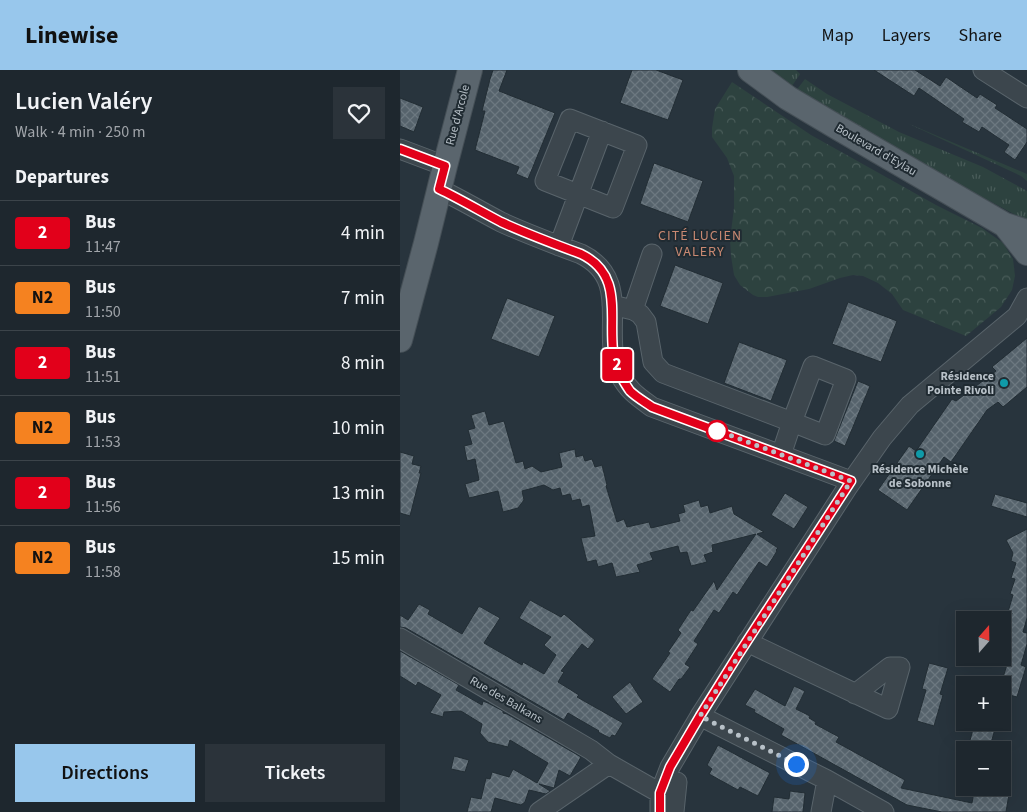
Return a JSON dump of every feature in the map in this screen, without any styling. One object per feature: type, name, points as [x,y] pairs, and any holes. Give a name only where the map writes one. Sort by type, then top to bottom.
[{"type":"main road","name":"Rue d'Arcole","points":[[400,340],[470,70]]},
{"type":"main road","name":"Boulevard d'Eylau","points":[[750,70],[788,98],[834,126],[1016,228],[1027,253]]},
{"type":"street","points":[[983,70],[1027,98]]},
{"type":"street","points":[[570,119],[602,131],[637,145],[613,208],[545,182],[570,119]]},
{"type":"street","points":[[559,246],[602,131]]},
{"type":"street","points":[[400,149],[445,166]]},
{"type":"street","points":[[439,189],[464,200],[502,222],[589,258],[598,265],[604,272],[609,284],[614,354],[619,373],[631,392],[652,407],[851,481]]},
{"type":"street","points":[[633,310],[652,254]]},
{"type":"street","points":[[660,812],[669,798],[670,767],[685,741],[851,481],[882,438],[910,405],[1022,315],[1027,298]]},
{"type":"street","points":[[612,305],[633,310],[640,314],[646,322],[653,362],[663,373],[792,422],[781,455]]},
{"type":"street","name":"Rue des Balkans","points":[[400,638],[669,798]]},
{"type":"street","points":[[747,642],[855,694]]},
{"type":"street","points":[[700,716],[827,780],[884,812]]},
{"type":"street","points":[[539,812],[609,764]]},
{"type":"street","points":[[821,812],[827,780]]},
{"type":"green space","points":[[763,70],[796,70],[800,74],[790,89]]},
{"type":"green space","points":[[805,79],[827,94],[899,132],[983,167],[1027,191],[1027,221],[872,138],[795,92]]},
{"type":"green space","points":[[732,82],[811,135],[936,205],[982,228],[1003,243],[1013,259],[1015,276],[1012,290],[1001,307],[966,336],[903,310],[892,294],[878,283],[863,276],[853,275],[809,289],[767,297],[753,295],[740,285],[734,275],[730,240],[734,208],[734,176],[727,158],[712,137],[715,109]]},
{"type":"green space","points":[[907,123],[1027,174],[1027,181],[1021,176]]},
{"type":"building","points":[[493,70],[507,70],[499,91],[555,113],[528,179],[516,174],[519,167],[475,150],[485,111],[482,111]]},
{"type":"building","points":[[632,70],[656,70],[683,80],[668,120],[620,103]]},
{"type":"building","points":[[874,70],[915,70],[940,86],[946,77],[977,98],[980,94],[997,105],[995,108],[1027,129],[1027,142],[1015,160],[1004,152],[1009,145],[982,127],[979,132],[962,122],[964,119],[919,88],[914,96]]},
{"type":"building","points":[[400,98],[423,107],[414,132],[400,126]]},
{"type":"building","points":[[654,163],[703,181],[688,222],[640,204]]},
{"type":"building","points":[[675,265],[723,283],[708,324],[660,306]]},
{"type":"building","points":[[507,298],[555,316],[539,357],[491,339]]},
{"type":"building","points":[[848,302],[897,321],[881,362],[832,344]]},
{"type":"building","points":[[1027,338],[1027,387],[1003,407],[998,402],[987,410],[951,462],[944,457],[907,510],[878,490],[909,446],[916,451],[952,399],[956,401],[996,371],[992,367]]},
{"type":"building","points":[[739,342],[787,360],[771,401],[724,383]]},
{"type":"building","points":[[858,381],[870,386],[845,446],[834,441]]},
{"type":"building","points":[[485,411],[489,425],[504,421],[516,463],[523,461],[525,469],[532,466],[541,472],[562,467],[559,453],[575,449],[576,457],[583,455],[585,461],[592,459],[595,467],[602,465],[617,522],[624,519],[627,527],[649,522],[651,528],[680,521],[678,514],[685,512],[683,505],[699,500],[701,507],[708,505],[710,513],[732,506],[734,514],[764,532],[757,534],[778,548],[767,567],[759,562],[737,595],[733,592],[719,613],[714,610],[694,641],[698,644],[685,664],[690,667],[670,692],[652,679],[681,633],[678,630],[714,581],[717,590],[756,534],[712,545],[713,552],[704,555],[707,562],[691,566],[687,552],[680,553],[678,546],[650,553],[653,560],[637,565],[640,572],[616,577],[612,563],[598,567],[596,560],[587,562],[581,538],[595,536],[589,505],[582,507],[580,499],[572,501],[570,494],[562,496],[560,488],[553,490],[544,485],[522,491],[524,500],[518,508],[503,512],[498,491],[469,498],[465,484],[479,480],[475,459],[467,461],[464,446],[472,444],[468,430],[475,428],[471,415]]},
{"type":"building","points":[[400,452],[414,456],[412,464],[421,466],[419,473],[421,473],[410,516],[400,513]]},
{"type":"building","points":[[785,493],[808,507],[794,529],[771,515]]},
{"type":"building","points":[[995,494],[1027,503],[1027,517],[991,506]]},
{"type":"building","points":[[1027,529],[1027,618],[1023,632],[1027,633],[1027,644],[1021,665],[1026,667],[1017,697],[1011,695],[1011,676],[1004,676],[1006,666],[1011,666],[1012,613],[1008,611],[1013,595],[1010,594],[1015,579],[1011,578],[1016,563],[1011,561],[1013,553],[1006,540]]},
{"type":"building","points":[[530,600],[561,617],[564,614],[595,640],[588,649],[582,644],[561,671],[564,672],[558,682],[579,695],[577,697],[623,723],[615,736],[612,735],[610,738],[568,713],[564,720],[406,628],[400,627],[400,615],[408,620],[419,604],[430,610],[428,614],[462,634],[479,606],[500,618],[484,643],[522,665],[523,662],[544,674],[556,655],[544,645],[551,637],[519,618]]},
{"type":"building","points":[[400,651],[459,685],[456,690],[482,705],[483,701],[503,711],[503,713],[581,757],[570,776],[559,770],[554,788],[539,784],[550,791],[546,794],[529,790],[525,802],[521,805],[495,798],[491,812],[467,812],[471,797],[481,799],[486,778],[490,779],[492,772],[509,777],[513,769],[537,783],[548,763],[510,740],[508,747],[488,742],[480,733],[482,724],[461,711],[444,712],[443,717],[430,713],[441,695],[418,682],[416,686],[400,676]]},
{"type":"building","points":[[929,663],[948,668],[940,694],[943,695],[934,726],[917,721],[926,690],[922,689]]},
{"type":"building","points":[[630,682],[643,702],[626,714],[612,697]]},
{"type":"building","points":[[794,686],[805,691],[796,709],[810,716],[809,718],[816,722],[815,724],[839,737],[836,742],[905,780],[901,788],[972,803],[973,796],[1009,796],[1006,812],[942,812],[907,805],[781,735],[784,729],[745,705],[755,689],[785,706]]},
{"type":"building","points":[[973,731],[994,731],[992,741],[970,741]]},
{"type":"building","points":[[718,745],[770,773],[758,796],[740,787],[738,790],[709,774],[712,769],[707,765]]},
{"type":"building","points":[[454,756],[469,760],[465,772],[451,769]]},
{"type":"building","points":[[790,791],[805,793],[803,812],[772,812],[774,797],[789,799]]},
{"type":"bus line","name":"2","points":[[400,149],[445,166],[439,189],[464,200],[502,222],[581,254],[598,265],[604,272],[609,284],[614,354],[619,373],[631,392],[652,407],[851,481],[738,655],[670,767],[660,793],[660,812]]},
{"type":"place","name":"Résidence Pointe Rivoli","points":[[1004,383]]},
{"type":"place","name":"Résidence Michèle de Sobonne","points":[[920,454]]},
{"type":"district","name":"CITÉ LUCIEN VALERY","points":[[700,244]]},
{"type":"route","points":[[717,431],[851,481],[700,716],[796,764]]}]
